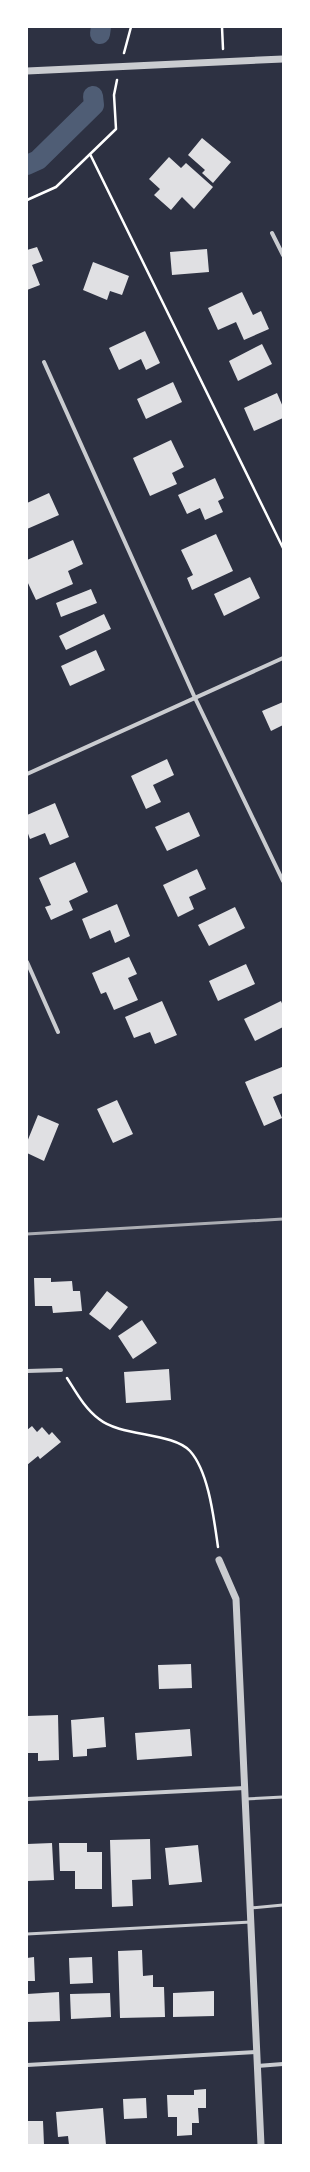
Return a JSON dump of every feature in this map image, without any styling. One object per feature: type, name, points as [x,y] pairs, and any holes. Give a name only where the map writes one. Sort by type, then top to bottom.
[{"type":"street","points":[[27,71],[283,58]]},
{"type":"street","points":[[272,233],[283,255]]},
{"type":"street","points":[[44,362],[195,698],[283,881]]},
{"type":"street","points":[[27,774],[283,658]]},
{"type":"street","points":[[27,962],[58,1032]]},
{"type":"street","points":[[27,1371],[61,1370]]},
{"type":"street","points":[[219,1560],[236,1598],[261,2145]]},
{"type":"street","points":[[27,1799],[245,1788]]},
{"type":"street","points":[[27,2065],[257,2052]]},
{"type":"street","points":[[257,2066],[283,2064]]},
{"type":"lane","points":[[245,1799],[283,1797]]},
{"type":"lane","points":[[250,1908],[283,1906]]},
{"type":"lane","points":[[27,1934],[251,1922]]},
{"type":"path","points":[[27,200],[56,187],[116,129],[114,95],[120,66],[131,27]]},
{"type":"path","points":[[222,27],[224,61]]},
{"type":"path","points":[[90,154],[283,548]]},
{"type":"path","points":[[61,1370],[86,1407],[99,1420],[116,1428],[175,1443],[190,1451],[201,1469],[214,1517],[219,1560]]},
{"type":"building","points":[[202,138],[231,162],[213,183],[202,173],[205,170],[188,155]]},
{"type":"building","points":[[169,157],[181,168],[186,163],[213,187],[194,209],[182,197],[171,210],[154,195],[160,189],[149,179]]},
{"type":"building","points":[[37,247],[43,261],[32,265],[40,285],[27,290],[27,250]]},
{"type":"building","points":[[207,249],[209,272],[172,275],[170,252]]},
{"type":"building","points":[[93,262],[129,276],[122,295],[110,291],[107,300],[83,290]]},
{"type":"building","points":[[242,292],[253,315],[261,311],[269,329],[244,340],[236,322],[218,330],[208,308]]},
{"type":"building","points":[[145,331],[160,363],[146,370],[141,359],[119,370],[109,348]]},
{"type":"building","points":[[262,344],[272,364],[238,381],[229,361]]},
{"type":"building","points":[[173,382],[182,402],[146,419],[137,399]]},
{"type":"building","points":[[277,393],[283,407],[283,418],[254,431],[244,408]]},
{"type":"building","points":[[171,440],[184,467],[172,473],[177,484],[150,496],[133,458]]},
{"type":"building","points":[[215,478],[224,498],[218,501],[223,512],[205,520],[200,508],[187,514],[178,495]]},
{"type":"building","points":[[49,493],[59,515],[27,529],[27,503]]},
{"type":"building","points":[[216,534],[233,571],[192,590],[187,578],[193,575],[181,550]]},
{"type":"building","points":[[73,540],[83,564],[68,571],[73,584],[36,600],[27,581],[27,560]]},
{"type":"building","points":[[250,577],[260,598],[224,616],[214,594]]},
{"type":"building","points":[[91,589],[97,603],[61,617],[56,603]]},
{"type":"building","points":[[104,614],[111,629],[66,650],[59,636]]},
{"type":"building","points":[[96,650],[105,670],[70,686],[61,666]]},
{"type":"building","points":[[283,702],[283,725],[271,731],[262,711]]},
{"type":"building","points":[[167,759],[174,775],[153,785],[161,802],[146,809],[131,776]]},
{"type":"building","points":[[55,803],[69,837],[50,845],[45,833],[30,839],[27,831],[27,815]]},
{"type":"building","points":[[189,812],[200,836],[167,851],[155,827]]},
{"type":"building","points":[[75,862],[88,892],[69,901],[73,910],[51,920],[45,907],[51,905],[39,878]]},
{"type":"building","points":[[197,869],[206,889],[189,897],[194,909],[178,917],[163,885]]},
{"type":"building","points":[[117,904],[130,936],[115,943],[110,930],[90,939],[82,919]]},
{"type":"building","points":[[235,907],[245,928],[209,946],[198,925]]},
{"type":"building","points":[[129,957],[137,974],[128,978],[138,1000],[114,1010],[106,992],[101,994],[92,973]]},
{"type":"building","points":[[246,964],[255,984],[218,1001],[209,981]]},
{"type":"building","points":[[162,1001],[177,1035],[155,1044],[150,1032],[134,1038],[125,1017]]},
{"type":"building","points":[[281,1001],[283,1006],[283,1027],[255,1041],[244,1019]]},
{"type":"building","points":[[282,1067],[283,1093],[273,1097],[282,1118],[264,1126],[245,1082]]},
{"type":"building","points":[[117,1100],[133,1134],[113,1143],[97,1109]]},
{"type":"building","points":[[38,1115],[59,1124],[44,1161],[27,1153],[27,1142]]},
{"type":"building","points":[[34,1278],[51,1278],[51,1282],[72,1281],[73,1291],[80,1291],[82,1311],[53,1313],[52,1306],[35,1306]]},
{"type":"building","points":[[107,1291],[128,1307],[110,1330],[89,1314]]},
{"type":"building","points":[[142,1320],[157,1343],[133,1359],[118,1336]]},
{"type":"building","points":[[169,1369],[171,1400],[126,1403],[124,1372]]},
{"type":"building","points":[[32,1426],[37,1432],[42,1427],[49,1435],[52,1432],[61,1442],[40,1459],[38,1456],[27,1465],[27,1430]]},
{"type":"building","points":[[191,1664],[192,1688],[159,1689],[158,1665]]},
{"type":"building","points":[[58,1715],[59,1760],[38,1761],[38,1753],[28,1753],[27,1716]]},
{"type":"building","points":[[104,1717],[106,1747],[87,1749],[87,1756],[73,1757],[71,1720]]},
{"type":"building","points":[[190,1729],[192,1756],[137,1760],[135,1733]]},
{"type":"building","points":[[150,1839],[151,1879],[132,1880],[133,1906],[112,1907],[110,1840]]},
{"type":"building","points":[[52,1843],[54,1880],[27,1881],[27,1844]]},
{"type":"building","points":[[59,1843],[87,1843],[87,1852],[102,1852],[102,1889],[75,1889],[75,1871],[60,1871]]},
{"type":"building","points":[[198,1845],[202,1882],[169,1885],[165,1848]]},
{"type":"building","points":[[142,1950],[143,1976],[153,1975],[153,1987],[164,1987],[165,2017],[120,2018],[118,1951]]},
{"type":"building","points":[[34,1957],[35,1981],[27,1981],[27,1958]]},
{"type":"building","points":[[92,1957],[93,1983],[70,1984],[69,1958]]},
{"type":"building","points":[[214,1991],[214,2016],[173,2017],[173,1993]]},
{"type":"building","points":[[59,1992],[60,2021],[27,2022],[27,1994]]},
{"type":"building","points":[[110,1993],[111,2017],[71,2019],[70,1994]]},
{"type":"building","points":[[206,2089],[206,2108],[198,2108],[199,2123],[192,2123],[192,2135],[177,2136],[177,2117],[168,2117],[167,2095],[194,2095],[194,2090]]},
{"type":"building","points":[[146,2098],[147,2118],[124,2119],[123,2099]]},
{"type":"building","points":[[103,2108],[106,2145],[69,2145],[68,2136],[58,2137],[56,2112]]},
{"type":"building","points":[[27,2121],[43,2121],[44,2145],[27,2145]]},
{"type":"waterway","points":[[100,34],[101,27]]},
{"type":"waterway","points":[[27,165],[38,160],[94,105],[93,96]]},
{"type":"railway","points":[[27,1234],[283,1219]]}]
